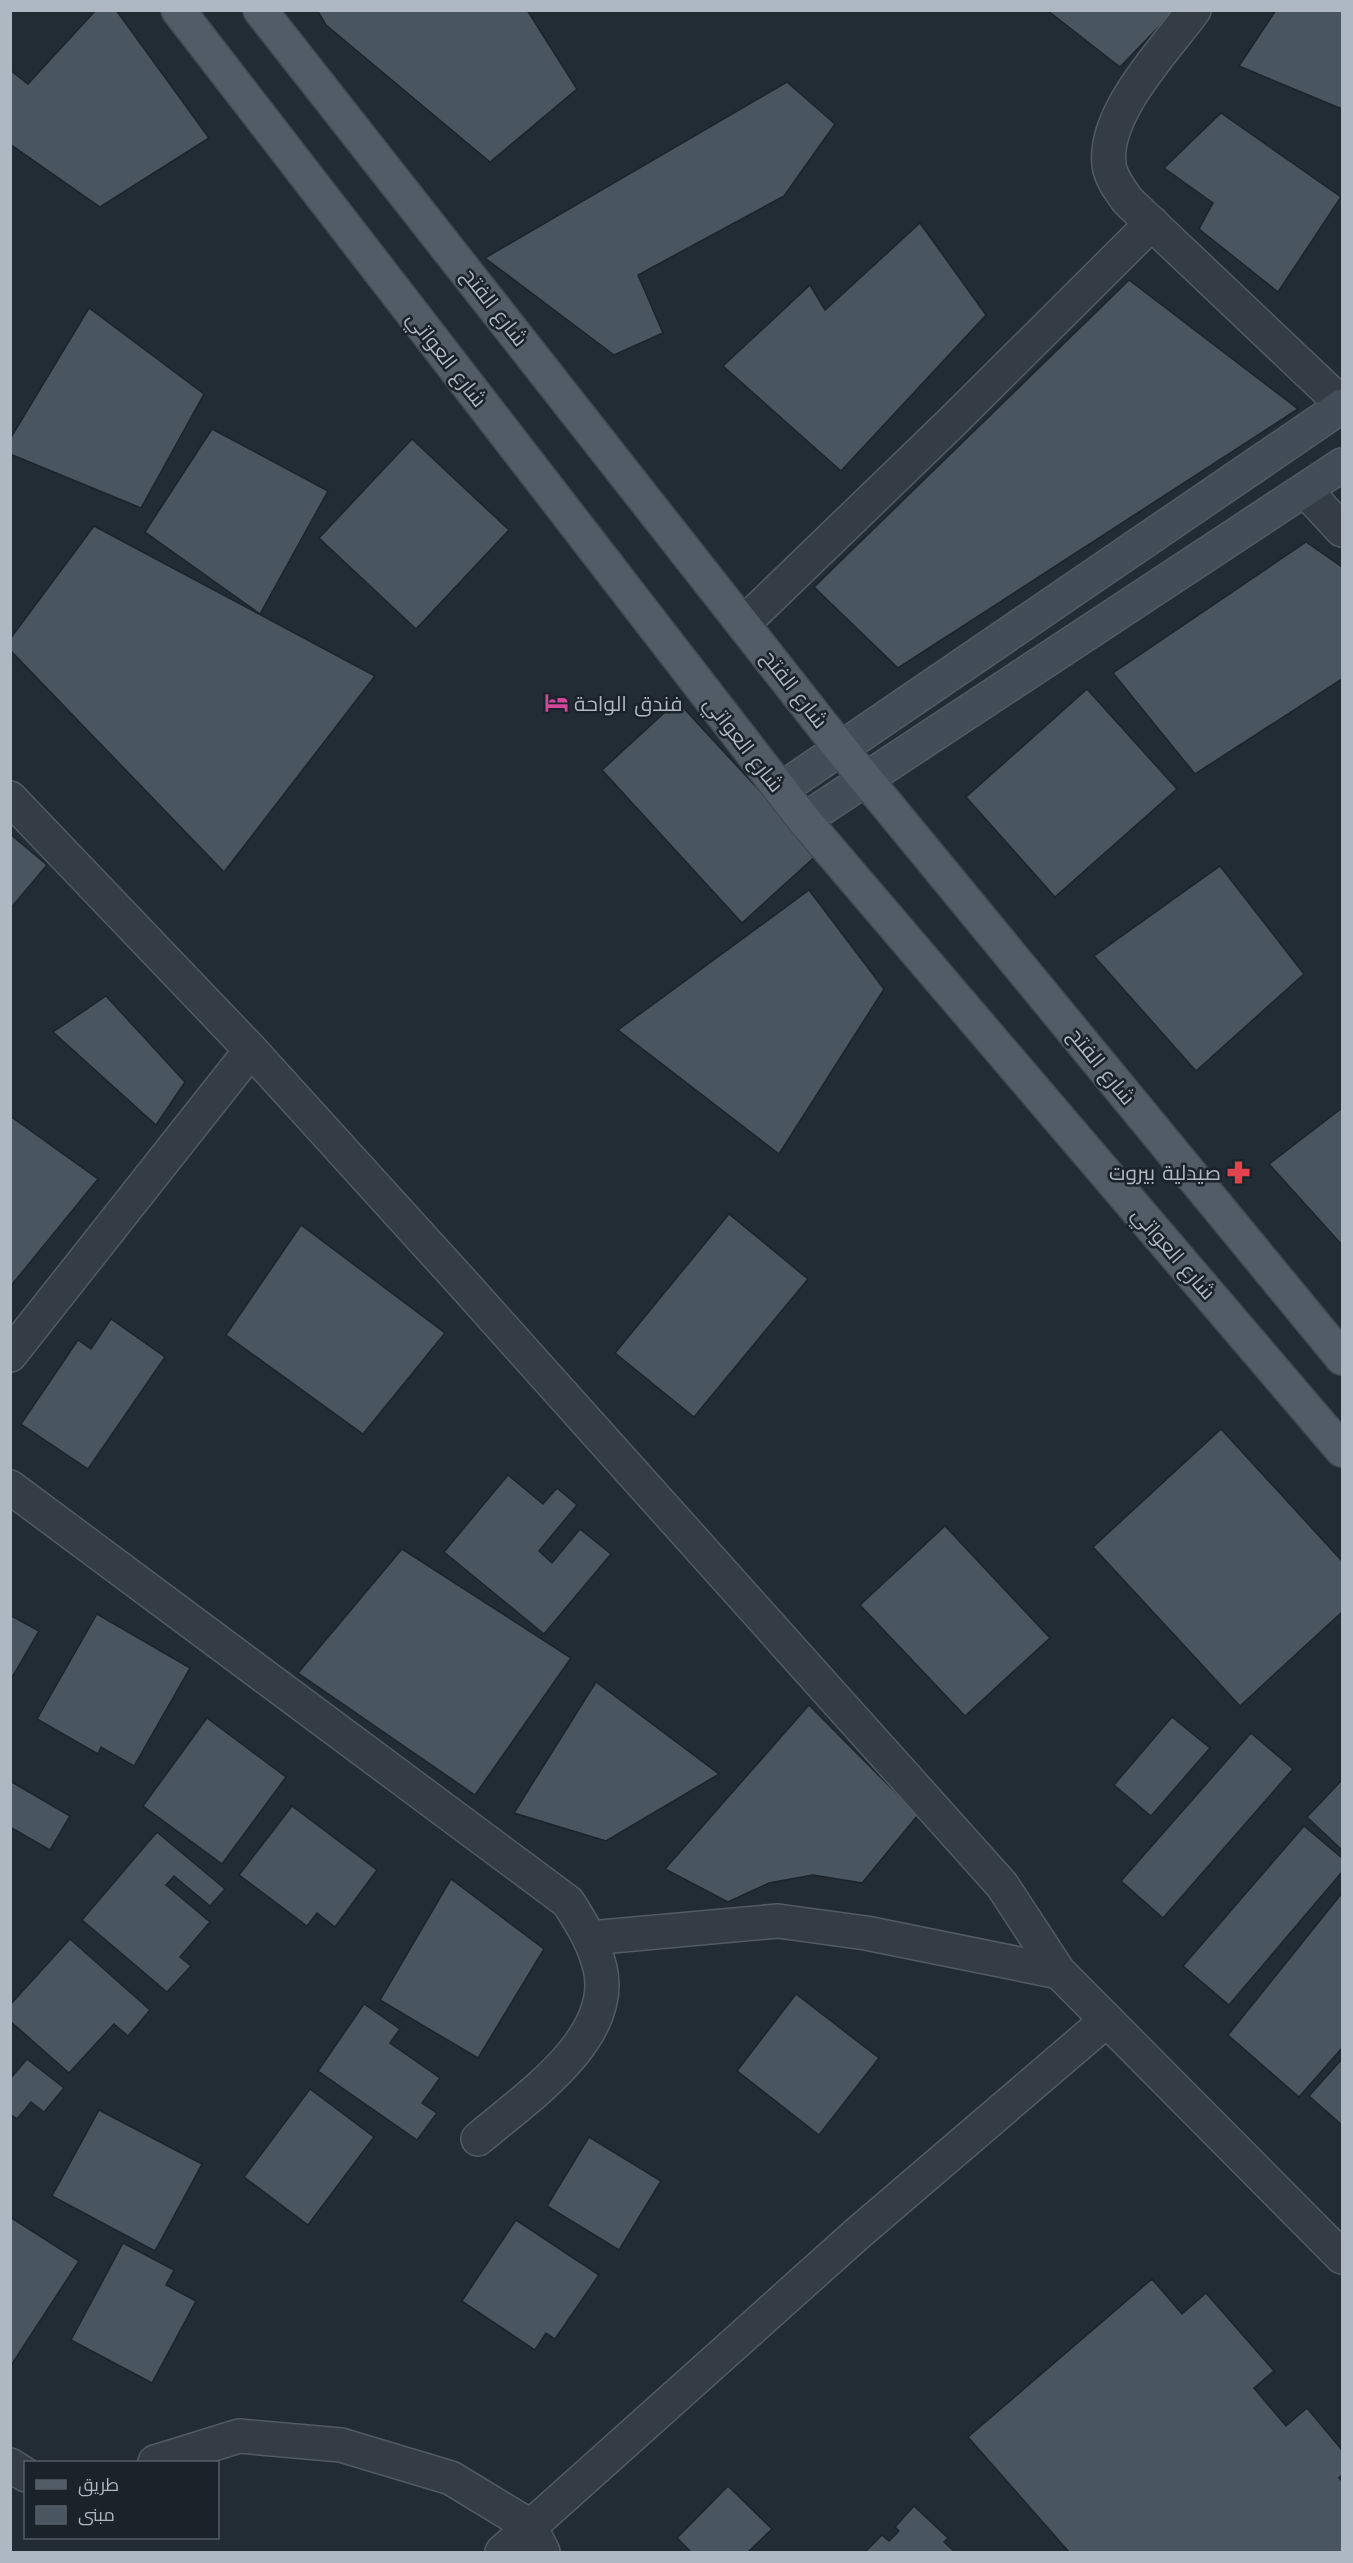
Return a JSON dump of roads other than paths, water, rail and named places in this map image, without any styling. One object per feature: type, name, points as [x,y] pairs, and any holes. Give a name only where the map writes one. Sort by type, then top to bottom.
[{"type":"main road","name":"شارع العواتي","points":[[178,10],[804,820],[1342,1450]]},
{"type":"main road","name":"شارع الفتح","points":[[260,10],[841,749],[1342,1358]]},
{"type":"street","points":[[780,790],[1342,405],[1128,201],[1118,187],[1109,167],[1108,145],[1123,107],[1194,10]]},
{"type":"street","points":[[744,623],[952,422],[1152,223]]},
{"type":"street","points":[[804,820],[1342,465]]},
{"type":"street","points":[[1305,490],[1342,530]]},
{"type":"street","points":[[10,798],[251,1050],[1002,1885],[1059,1972],[1342,2257]]},
{"type":"street","points":[[10,1355],[251,1050]]},
{"type":"street","points":[[10,1487],[568,1902],[590,1938],[601,1971],[600,2007],[584,2039],[560,2068],[478,2139]]},
{"type":"street","points":[[590,1938],[778,1921],[866,1933],[1059,1972]]},
{"type":"street","points":[[502,2553],[536,2539],[592,2474],[666,2404],[857,2234],[1107,2020]]},
{"type":"street","points":[[160,2461],[239,2436],[341,2445],[451,2478],[536,2539]]},
{"type":"street","points":[[10,2465],[24,2474]]},
{"type":"place","name":"فندق الواحة","points":[[556,703]]},
{"type":"place","name":"صيدلية بيروت","points":[[1239,1172]]}]
